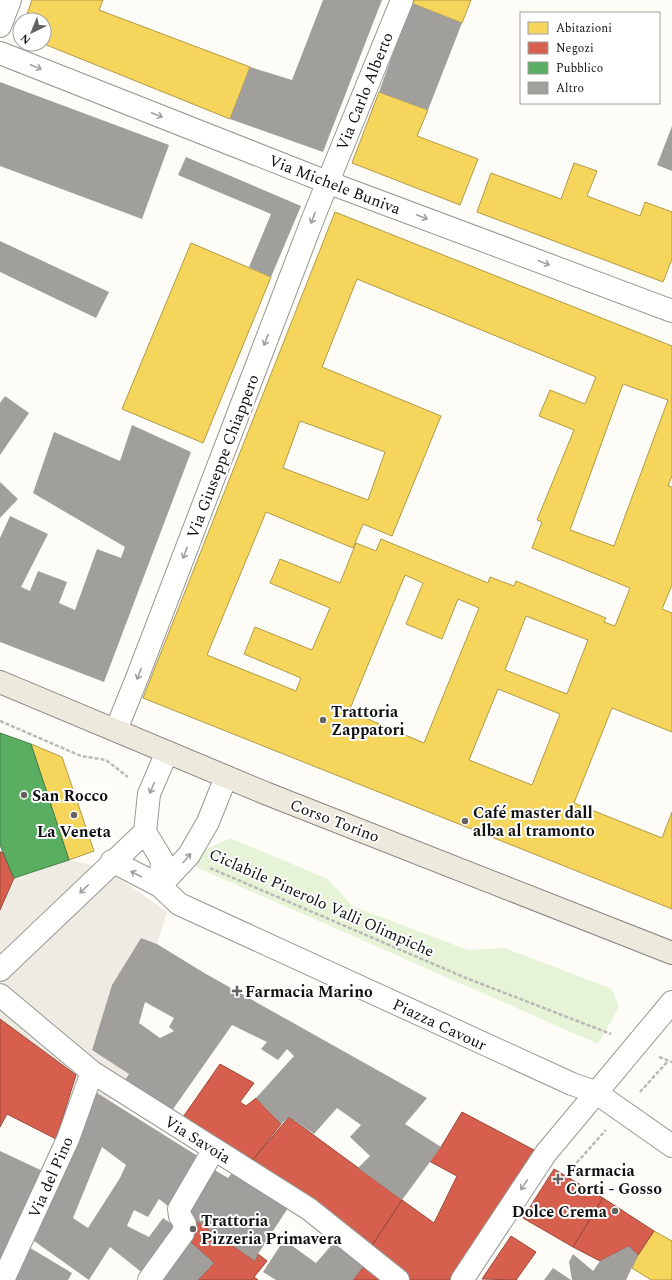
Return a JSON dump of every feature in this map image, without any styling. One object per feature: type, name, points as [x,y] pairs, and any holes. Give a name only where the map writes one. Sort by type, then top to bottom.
[{"type":"main road","name":"Corso Torino","points":[[0,682],[226,777],[672,953]]},
{"type":"street","points":[[0,26],[10,0]]},
{"type":"street","name":"Via Carlo Alberto","points":[[327,182],[402,0]]},
{"type":"street","name":"Via Michele Buniva","points":[[0,53],[327,182],[672,311]]},
{"type":"street","name":"Via Giuseppe Chiappero","points":[[116,730],[327,182]]},
{"type":"street","points":[[160,886],[162,860],[146,822],[149,794],[167,752]]},
{"type":"street","points":[[160,886],[190,855],[208,822],[226,777]]},
{"type":"street","points":[[0,970],[112,861],[146,822]]},
{"type":"street","name":"Piazza Cavour","points":[[112,861],[160,886],[179,904],[572,1084],[595,1092],[672,1146]]},
{"type":"street","name":"Via Savoia","points":[[0,995],[92,1072],[309,1208],[398,1280]]},
{"type":"street","points":[[462,1280],[546,1153],[595,1092],[672,1002]]},
{"type":"street","name":"Via del Pino","points":[[3,1280],[68,1139],[92,1072]]},
{"type":"street","points":[[149,1280],[183,1233],[185,1224],[180,1216],[179,1209],[214,1149]]},
{"type":"path","points":[[0,721],[81,756],[106,760],[139,786],[146,822]]},
{"type":"path","name":"Ciclabile Pinerolo Valli Olimpiche","points":[[190,855],[210,868],[452,971],[636,1044],[672,1062]]},
{"type":"green space","points":[[230,838],[328,879],[352,906],[468,950],[505,948],[612,989],[619,1007],[598,1044],[196,867],[203,851]]},
{"type":"shaded area","points":[[69,860],[105,868],[167,912],[157,944],[141,938],[112,985],[92,1049],[129,1074],[110,1101],[87,1086],[76,1075],[0,1019],[0,910],[14,878]]},
{"type":"building: Abitazioni","points":[[32,0],[103,0],[99,10],[250,67],[230,119],[52,47],[52,12],[28,12]]},
{"type":"building: Abitazioni","points":[[412,0],[471,0],[462,23],[411,3]]},
{"type":"building: Abitazioni","points":[[379,92],[428,110],[417,136],[478,159],[460,205],[352,163]]},
{"type":"building: Abitazioni","points":[[574,163],[597,171],[587,196],[640,216],[645,202],[672,212],[672,259],[663,282],[477,212],[491,173],[561,199]]},
{"type":"building: Abitazioni","points":[[335,212],[672,346],[672,476],[668,486],[672,487],[672,585],[662,609],[672,613],[672,732],[612,708],[574,803],[662,838],[672,812],[672,909],[143,698]],"holes":[[[357,279],[596,377],[585,404],[550,390],[539,416],[574,430],[537,520],[542,522],[532,548],[630,588],[615,626],[604,622],[606,618],[516,581],[514,586],[490,577],[488,583],[381,539],[376,551],[356,543],[340,583],[280,559],[270,583],[330,608],[312,650],[255,627],[244,654],[301,678],[296,691],[207,655],[266,512],[353,548],[363,524],[392,536],[441,416],[322,367]],[[623,384],[668,400],[614,546],[570,530]],[[300,421],[385,452],[368,500],[283,468]],[[405,575],[423,583],[406,624],[442,639],[458,599],[479,608],[424,743],[349,711]],[[526,616],[588,640],[567,694],[505,670]],[[498,689],[560,714],[532,785],[469,760]]]},
{"type":"building: Abitazioni","points":[[191,243],[271,277],[203,443],[122,409]]},
{"type":"building: Abitazioni","points":[[31,744],[62,757],[94,851],[69,860]]},
{"type":"building: Abitazioni","points":[[654,1231],[672,1241],[672,1280],[651,1280],[632,1268],[638,1255]]},
{"type":"building: Negozi","points":[[0,852],[2,852],[14,878],[0,910]]},
{"type":"building: Negozi","points":[[0,1019],[76,1075],[56,1139],[7,1114],[0,1127]]},
{"type":"building: Negozi","points":[[220,1064],[254,1083],[240,1102],[246,1106],[256,1098],[281,1124],[251,1162],[181,1120]]},
{"type":"building: Negozi","points":[[462,1112],[534,1150],[449,1280],[407,1280],[371,1247],[402,1200],[434,1223],[457,1176],[429,1161],[441,1147]]},
{"type":"building: Negozi","points":[[289,1117],[402,1200],[371,1247],[251,1162]]},
{"type":"building: Negozi","points":[[554,1169],[603,1198],[573,1247],[523,1218]]},
{"type":"building: Negozi","points":[[603,1198],[654,1231],[638,1255],[629,1246],[600,1261],[573,1247]]},
{"type":"building: Negozi","points":[[191,1217],[255,1261],[258,1254],[267,1261],[254,1277],[258,1280],[198,1280],[214,1263],[185,1237]]},
{"type":"building: Negozi","points":[[511,1236],[536,1252],[516,1280],[482,1279]]},
{"type":"building: Negozi","points":[[366,1263],[388,1280],[353,1280]]},
{"type":"building: Pubblico","name":"San Rocco","points":[[0,733],[31,744],[69,860],[14,878],[0,845]]},
{"type":"building: Altro","points":[[323,0],[382,0],[323,152],[230,119],[250,67],[292,80]]},
{"type":"building: Altro","points":[[411,3],[462,23],[428,110],[379,92]]},
{"type":"building: Altro","points":[[0,82],[169,145],[142,219],[0,166]]},
{"type":"building: Altro","points":[[672,126],[672,171],[657,165]]},
{"type":"building: Altro","points":[[186,157],[301,206],[271,277],[249,267],[271,214],[178,175]]},
{"type":"building: Altro","points":[[0,241],[109,292],[96,318],[0,272]]},
{"type":"building: Altro","points":[[5,396],[29,413],[0,455],[0,403]]},
{"type":"building: Altro","points":[[132,425],[191,452],[104,682],[0,642],[0,538],[10,516],[48,534],[21,587],[30,591],[38,571],[67,582],[59,603],[75,610],[97,549],[121,558],[125,547],[33,493],[54,432],[120,461]]},
{"type":"building: Altro","points":[[0,482],[18,499],[0,518]]},
{"type":"building: Altro","points":[[141,938],[157,944],[206,974],[427,1098],[405,1124],[441,1147],[402,1200],[358,1168],[370,1156],[350,1137],[361,1125],[337,1108],[314,1134],[289,1117],[281,1124],[256,1098],[294,1056],[287,1049],[278,1060],[261,1049],[267,1042],[232,1025],[171,1112],[125,1080],[129,1074],[92,1050],[112,985]],"holes":[[[145,1002],[174,1018],[169,1027],[174,1031],[160,1038],[139,1023]]]},
{"type":"building: Altro","points":[[94,1091],[204,1160],[173,1210],[159,1199],[148,1217],[134,1210],[127,1226],[149,1237],[163,1218],[181,1230],[145,1275],[110,1247],[89,1280],[34,1241]],"holes":[[[102,1147],[126,1165],[120,1178],[88,1228],[73,1218]]]},
{"type":"building: Altro","points":[[0,1151],[47,1173],[0,1270]]},
{"type":"building: Altro","points":[[208,1166],[228,1178],[232,1173],[288,1208],[255,1261],[191,1217],[186,1206]]},
{"type":"building: Altro","points":[[185,1237],[214,1263],[198,1280],[155,1280]]},
{"type":"building: Altro","points":[[284,1240],[316,1263],[335,1241],[366,1263],[353,1280],[276,1280],[263,1272]]},
{"type":"building: Altro","points":[[27,1246],[72,1273],[68,1280],[9,1280]]},
{"type":"building: Altro","points":[[629,1246],[638,1255],[626,1280],[572,1280],[569,1262],[573,1254],[593,1271],[600,1261]]},
{"type":"building: Altro","points":[[553,1268],[571,1280],[544,1280]]},
{"type":"place","name":"Trattoria Zappatori","points":[[323,720]]},
{"type":"place","name":"San Rocco","points":[[24,795]]},
{"type":"place","name":"La Veneta","points":[[74,815]]},
{"type":"place","name":"Café master dall alba al tramonto","points":[[465,821]]},
{"type":"place","name":"Farmacia Marino","points":[[237,991]]},
{"type":"place","name":"Farmacia Corti - Gosso","points":[[558,1179]]},
{"type":"place","name":"Dolce Crema","points":[[615,1211]]},
{"type":"place","name":"Trattoria Pizzeria Primavera","points":[[193,1229]]}]
